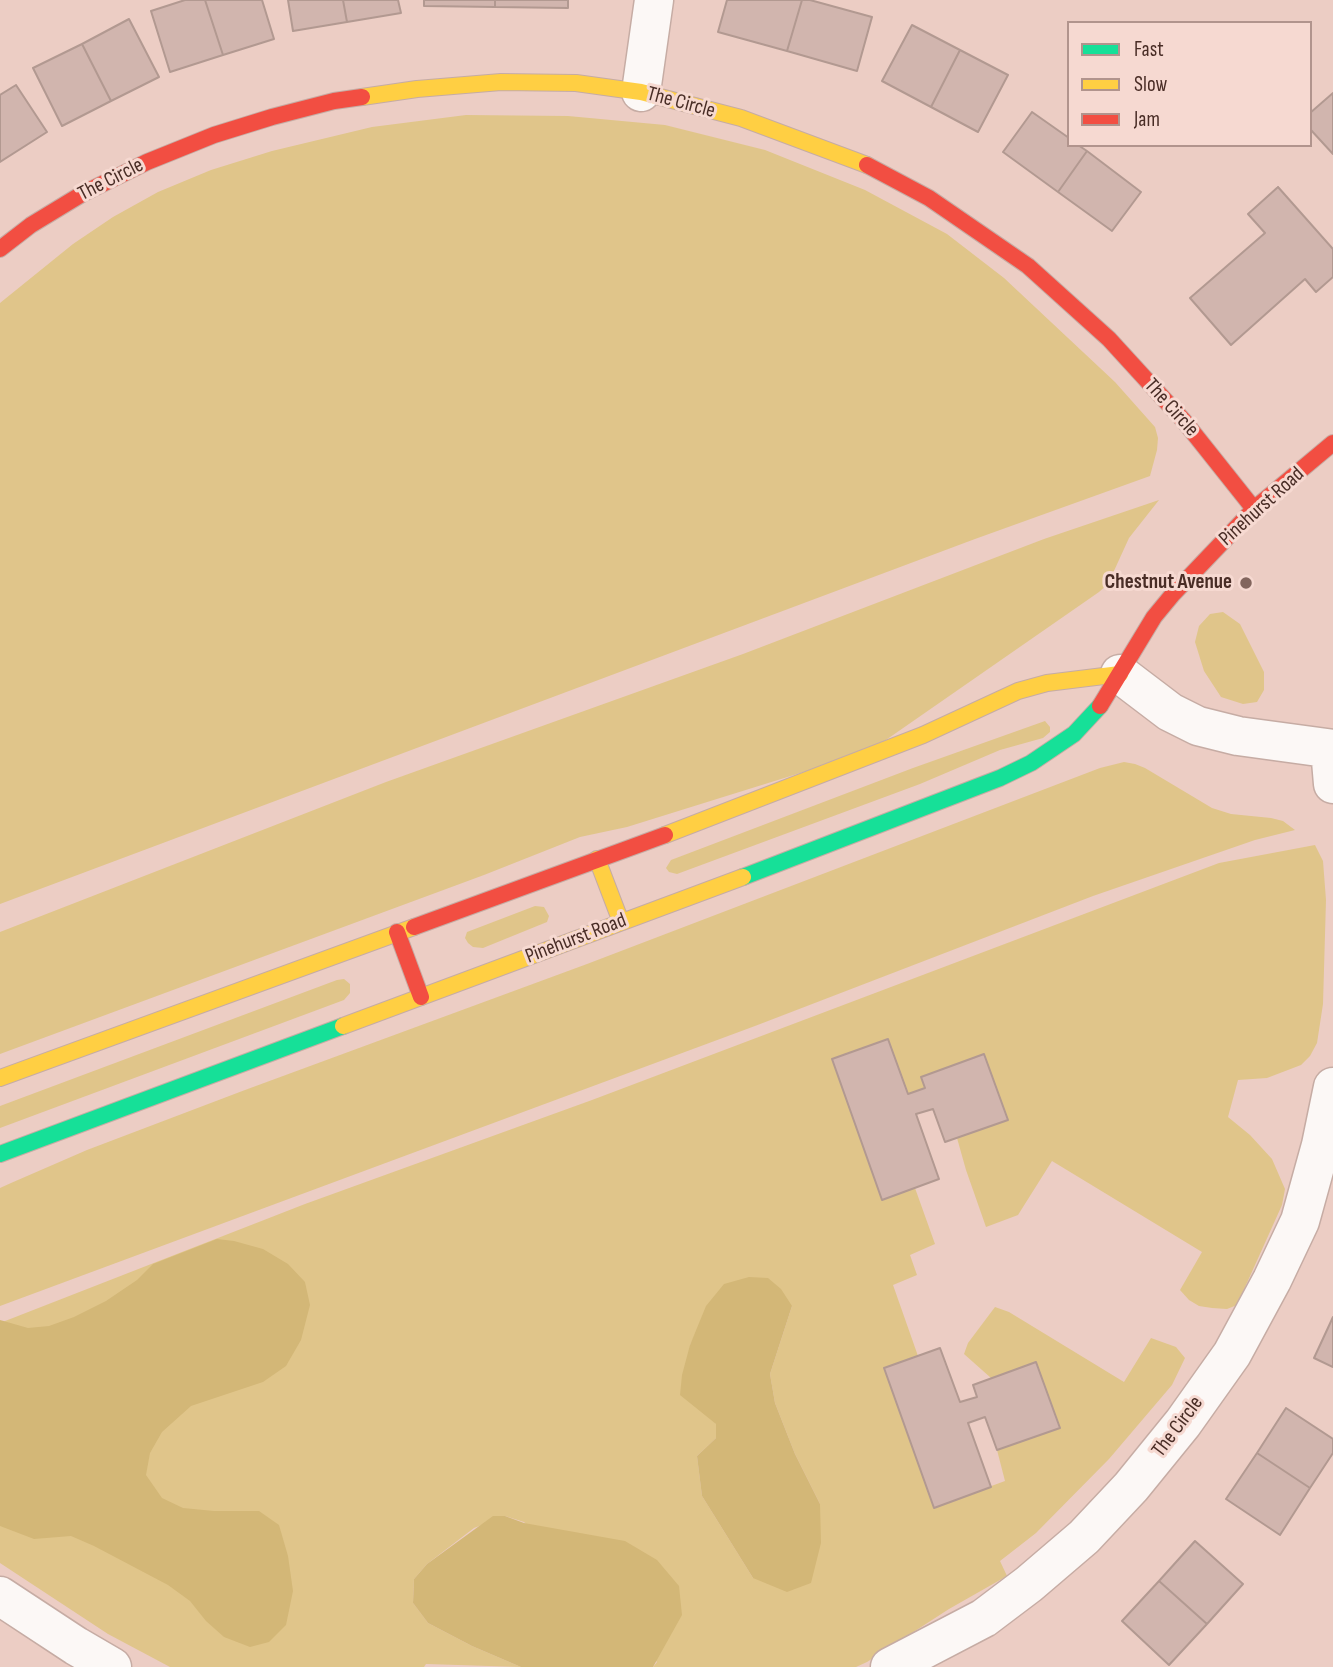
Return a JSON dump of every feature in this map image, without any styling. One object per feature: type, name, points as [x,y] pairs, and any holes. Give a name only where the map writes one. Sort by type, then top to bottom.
[{"type":"street","points":[[641,92],[654,0]]},
{"type":"street","name":"The Circle","points":[[0,249],[31,225],[82,194],[147,162],[214,135],[334,101],[417,89],[501,82],[576,83],[641,92],[741,118],[856,160],[929,198],[976,229],[1028,266],[1109,339],[1184,421],[1254,509]]},
{"type":"street","name":"Pinehurst Road","points":[[0,1154],[421,998],[1000,778],[1031,762],[1074,734],[1097,710],[1154,617],[1172,594],[1254,509],[1333,443]]},
{"type":"street","points":[[0,1078],[851,764],[1018,691],[1047,682],[1120,674],[1170,712],[1198,726],[1332,761]]},
{"type":"street","points":[[597,859],[621,922]]},
{"type":"street","points":[[397,932],[421,998]]},
{"type":"street","name":"The Circle","points":[[890,1667],[984,1618],[1029,1584],[1084,1538],[1131,1487],[1183,1423],[1232,1354],[1300,1221],[1321,1145],[1333,1087]]},
{"type":"street","points":[[0,1596],[112,1667]]},
{"type":"shaded area","points":[[466,115],[568,116],[665,125],[765,150],[865,190],[947,234],[1004,278],[1115,382],[1155,427],[1157,450],[1150,476],[0,904],[0,303],[73,244],[113,217],[158,192],[211,170],[272,151],[372,127]]},
{"type":"shaded area","points":[[1159,500],[1129,538],[1108,584],[1099,592],[883,742],[826,765],[627,827],[580,837],[0,1054],[0,932],[386,782],[743,654],[1044,539]]},
{"type":"shaded area","points":[[1223,612],[1240,624],[1264,672],[1264,690],[1257,702],[1243,704],[1221,697],[1204,671],[1195,642],[1199,626],[1210,614]]},
{"type":"shaded area","points":[[1045,721],[1050,732],[1043,738],[1000,750],[920,784],[677,874],[666,868],[671,860]]},
{"type":"shaded area","points":[[1124,762],[1145,768],[1212,808],[1231,814],[1283,821],[1295,830],[1255,840],[1093,896],[755,1026],[0,1306],[0,1188],[87,1150],[245,1090],[587,964],[1100,768]]},
{"type":"shaded area","points":[[1315,845],[1323,861],[1326,900],[1323,1004],[1317,1043],[1301,1065],[1267,1078],[1238,1080],[1228,1117],[1250,1135],[1272,1159],[1285,1189],[1282,1205],[1237,1305],[1227,1309],[1212,1308],[1199,1306],[1189,1300],[1180,1290],[1202,1252],[1052,1161],[1018,1215],[986,1227],[957,1138],[1007,1119],[984,1054],[921,1077],[925,1088],[908,1094],[888,1039],[832,1059],[883,1200],[915,1188],[935,1244],[910,1255],[917,1275],[893,1285],[918,1356],[884,1368],[934,1507],[1005,1481],[997,1450],[1060,1427],[1036,1362],[991,1378],[964,1354],[968,1343],[995,1307],[1009,1312],[1124,1382],[1151,1338],[1176,1347],[1185,1358],[1172,1385],[1109,1459],[1036,1533],[1000,1561],[1007,1576],[949,1609],[867,1662],[856,1667],[653,1667],[657,1662],[524,1522],[505,1516],[474,1528],[427,1564],[414,1579],[413,1603],[428,1623],[521,1667],[426,1664],[424,1667],[170,1667],[108,1634],[0,1563],[0,1323],[305,1204],[592,1100],[1219,863]],"holes":[[[792,1306],[770,1374],[775,1403],[795,1454],[820,1504],[753,1578],[702,1496],[697,1456],[716,1438],[716,1424],[690,1345],[698,1330]]]},
{"type":"shaded area","points":[[535,906],[544,907],[549,916],[547,922],[483,948],[473,947],[465,938],[467,932]]},
{"type":"shaded area","points":[[344,979],[350,984],[350,993],[344,1000],[0,1128],[0,1106]]},
{"type":"shaded area","points":[[217,1239],[263,1249],[288,1264],[305,1282],[310,1305],[301,1340],[286,1366],[263,1382],[191,1406],[162,1432],[150,1453],[146,1475],[162,1498],[183,1508],[259,1511],[279,1525],[288,1556],[293,1591],[286,1625],[269,1642],[250,1647],[224,1637],[206,1621],[190,1601],[168,1585],[94,1546],[71,1536],[34,1539],[0,1526],[0,1320],[28,1328],[49,1326],[74,1317],[106,1301],[137,1280],[153,1264]]},
{"type":"shaded area","points":[[749,1277],[768,1278],[781,1289],[792,1306],[770,1374],[775,1403],[795,1454],[820,1504],[821,1543],[811,1583],[787,1592],[753,1578],[702,1496],[697,1456],[716,1438],[716,1424],[680,1395],[690,1345],[706,1306],[724,1284]]},
{"type":"shaded area","points":[[493,1516],[505,1516],[524,1523],[625,1541],[657,1560],[679,1586],[682,1615],[653,1667],[521,1667],[428,1623],[413,1603],[414,1579],[427,1564]]},
{"type":"building","points":[[185,0],[205,0],[223,55],[170,72],[151,11]]},
{"type":"building","points":[[205,0],[262,0],[274,39],[223,55]]},
{"type":"building","points":[[288,0],[343,0],[347,22],[293,31]]},
{"type":"building","points":[[343,0],[398,0],[401,13],[347,22]]},
{"type":"building","points":[[424,0],[495,0],[495,7],[424,6]]},
{"type":"building","points":[[495,0],[568,0],[568,8],[495,7]]},
{"type":"building","points":[[727,0],[802,0],[787,51],[718,32]]},
{"type":"building","points":[[802,0],[872,17],[857,71],[787,51]]},
{"type":"building","points":[[129,19],[159,77],[111,101],[82,44]]},
{"type":"building","points":[[912,25],[960,50],[931,107],[882,81]]},
{"type":"building","points":[[82,44],[111,101],[62,126],[33,68]]},
{"type":"building","points":[[960,50],[1008,75],[978,132],[931,107]]},
{"type":"building","points":[[16,85],[47,132],[0,162],[0,95]]},
{"type":"building","points":[[1333,93],[1333,154],[1312,131],[1312,111]]},
{"type":"building","points":[[1032,112],[1067,137],[1067,147],[1081,147],[1087,151],[1058,192],[1003,152]]},
{"type":"building","points":[[1087,151],[1141,192],[1112,231],[1058,192]]},
{"type":"building","points":[[1278,187],[1333,249],[1333,277],[1316,292],[1305,279],[1231,345],[1190,298],[1265,233],[1248,214]]},
{"type":"building","points":[[888,1039],[908,1094],[925,1088],[921,1077],[984,1054],[1008,1120],[945,1142],[933,1109],[916,1114],[939,1179],[882,1200],[832,1059]]},
{"type":"building","points":[[1333,1317],[1333,1367],[1314,1358]]},
{"type":"building","points":[[940,1348],[960,1402],[977,1397],[973,1385],[1036,1362],[1060,1428],[997,1450],[985,1417],[968,1423],[991,1487],[934,1508],[884,1368]]},
{"type":"building","points":[[1286,1408],[1333,1439],[1333,1453],[1310,1488],[1257,1453]]},
{"type":"building","points":[[1257,1453],[1310,1488],[1280,1535],[1226,1499]]},
{"type":"building","points":[[1195,1541],[1243,1584],[1207,1624],[1159,1581]]},
{"type":"building","points":[[1159,1581],[1207,1624],[1169,1665],[1122,1621]]},
{"type":"traffic: fast","points":[[743,877],[1000,778],[1031,763],[1074,734],[1100,706]]},
{"type":"traffic: fast","points":[[0,1154],[343,1026]]},
{"type":"traffic: slow","points":[[362,97],[501,82],[576,83],[641,92],[741,118],[867,165]]},
{"type":"traffic: slow","points":[[665,835],[923,735],[1018,691],[1047,683],[1120,674]]},
{"type":"traffic: slow","points":[[597,859],[621,922]]},
{"type":"traffic: slow","points":[[343,1026],[743,877]]},
{"type":"traffic: slow","points":[[0,1078],[414,927]]},
{"type":"traffic: jam","points":[[0,249],[31,225],[82,194],[147,162],[214,135],[272,117],[334,101],[362,97]]},
{"type":"traffic: jam","points":[[867,165],[929,198],[1028,266],[1109,339],[1184,421],[1254,509]]},
{"type":"traffic: jam","points":[[1100,706],[1154,617],[1173,594],[1254,509],[1333,443]]},
{"type":"traffic: jam","points":[[414,927],[665,835]]},
{"type":"traffic: jam","points":[[397,932],[421,997]]},
{"type":"place","name":"Chestnut Avenue","points":[[1246,583]]}]
